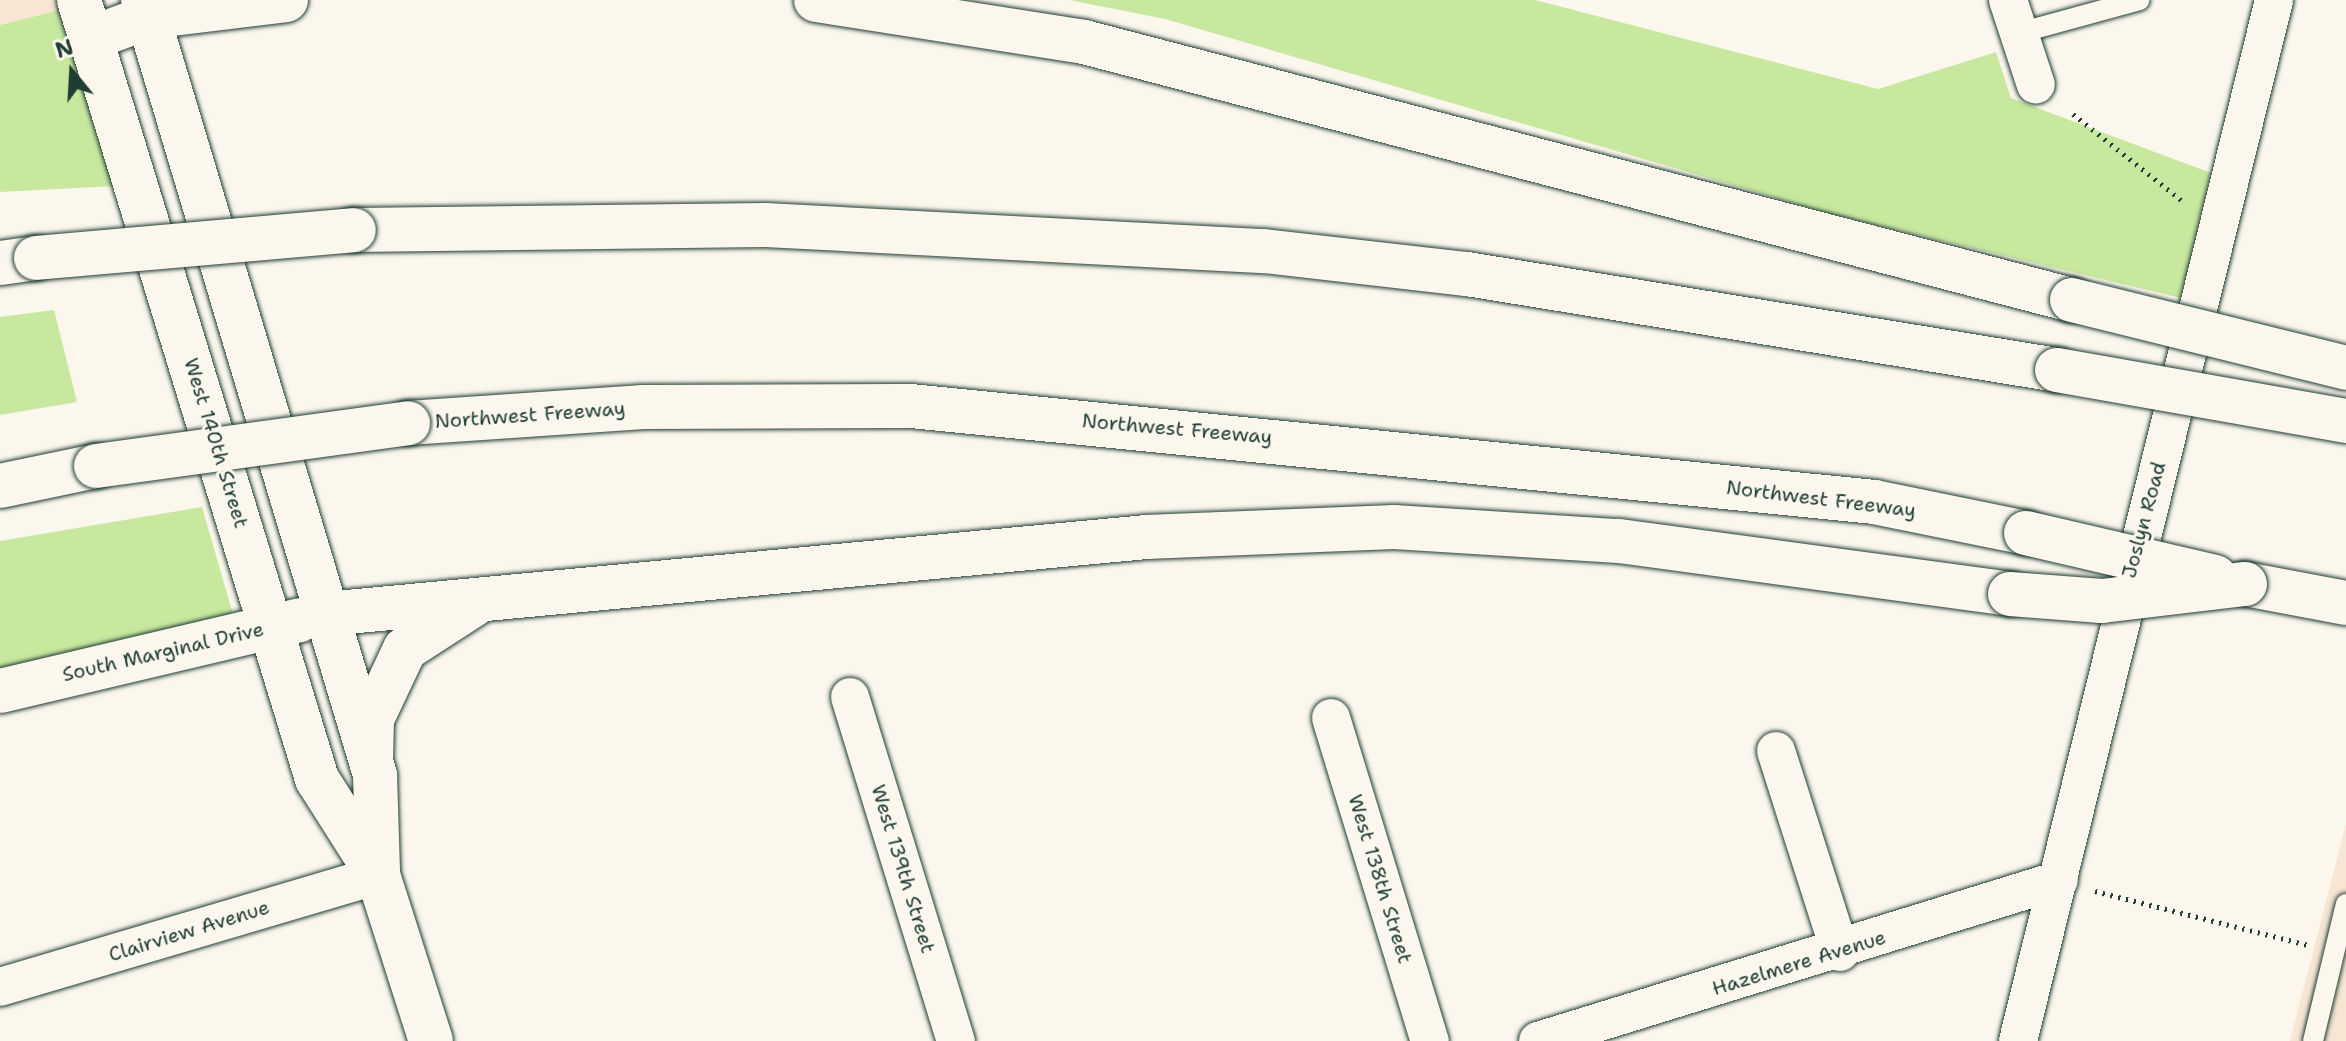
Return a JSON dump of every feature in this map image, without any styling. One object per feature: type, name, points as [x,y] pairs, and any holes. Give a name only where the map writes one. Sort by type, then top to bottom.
[{"type":"main road","points":[[84,19],[146,8],[286,0]]},
{"type":"main road","points":[[816,0],[1084,42],[2072,300],[2346,368]]},
{"type":"main road","name":"West 140th Street","points":[[146,8],[371,761],[378,875],[431,1041]]},
{"type":"main road","name":"West 140th Street","points":[[84,19],[274,626],[317,779],[378,875]]},
{"type":"main road","points":[[12,260],[354,230],[765,225],[1264,251],[1467,274],[2057,370],[2346,421]]},
{"type":"main road","name":"Northwest Freeway","points":[[0,486],[96,466],[408,423],[643,407],[911,406],[1874,502],[2026,533],[2245,584],[2346,603]]},
{"type":"main road","name":"South Marginal Drive","points":[[0,691],[326,614],[494,595],[1146,537],[1394,527],[1619,541],[2010,594],[2102,601],[2245,584]]},
{"type":"main road","points":[[371,761],[372,719],[405,649],[430,627],[494,595]]},
{"type":"street","name":"Joslyn Road","points":[[2018,1041],[2274,0]]},
{"type":"street","points":[[2014,17],[2036,85]]},
{"type":"street","name":"West 139th Street","points":[[850,697],[956,1041]]},
{"type":"street","name":"West 138th Street","points":[[1331,718],[1430,1041]]},
{"type":"street","points":[[1776,751],[1840,952]]},
{"type":"street","name":"Clairview Avenue","points":[[0,987],[378,875]]},
{"type":"street","name":"Hazelmere Avenue","points":[[1538,1041],[1840,952],[2059,880]]},
{"type":"lane","points":[[2014,17],[2140,0]]},
{"type":"lane","points":[[2313,1041],[2334,952],[2343,930],[2346,904]]},
{"type":"path","points":[[2073,114],[2181,200]]},
{"type":"path","points":[[2095,891],[2334,952]]},
{"type":"shaded area","points":[[0,0],[65,0],[68,8],[0,25]]},
{"type":"shaded area","points":[[2346,824],[2346,1041],[2290,1041]]},
{"type":"green space","points":[[1069,0],[1535,0],[1878,89],[1996,52],[2011,98],[2211,173],[2181,298],[1838,216],[1165,19]]},
{"type":"green space","points":[[68,8],[116,186],[0,192],[0,25]]},
{"type":"green space","points":[[54,310],[77,402],[0,415],[0,317]]},
{"type":"green space","points":[[202,507],[233,614],[0,668],[0,541]]}]
